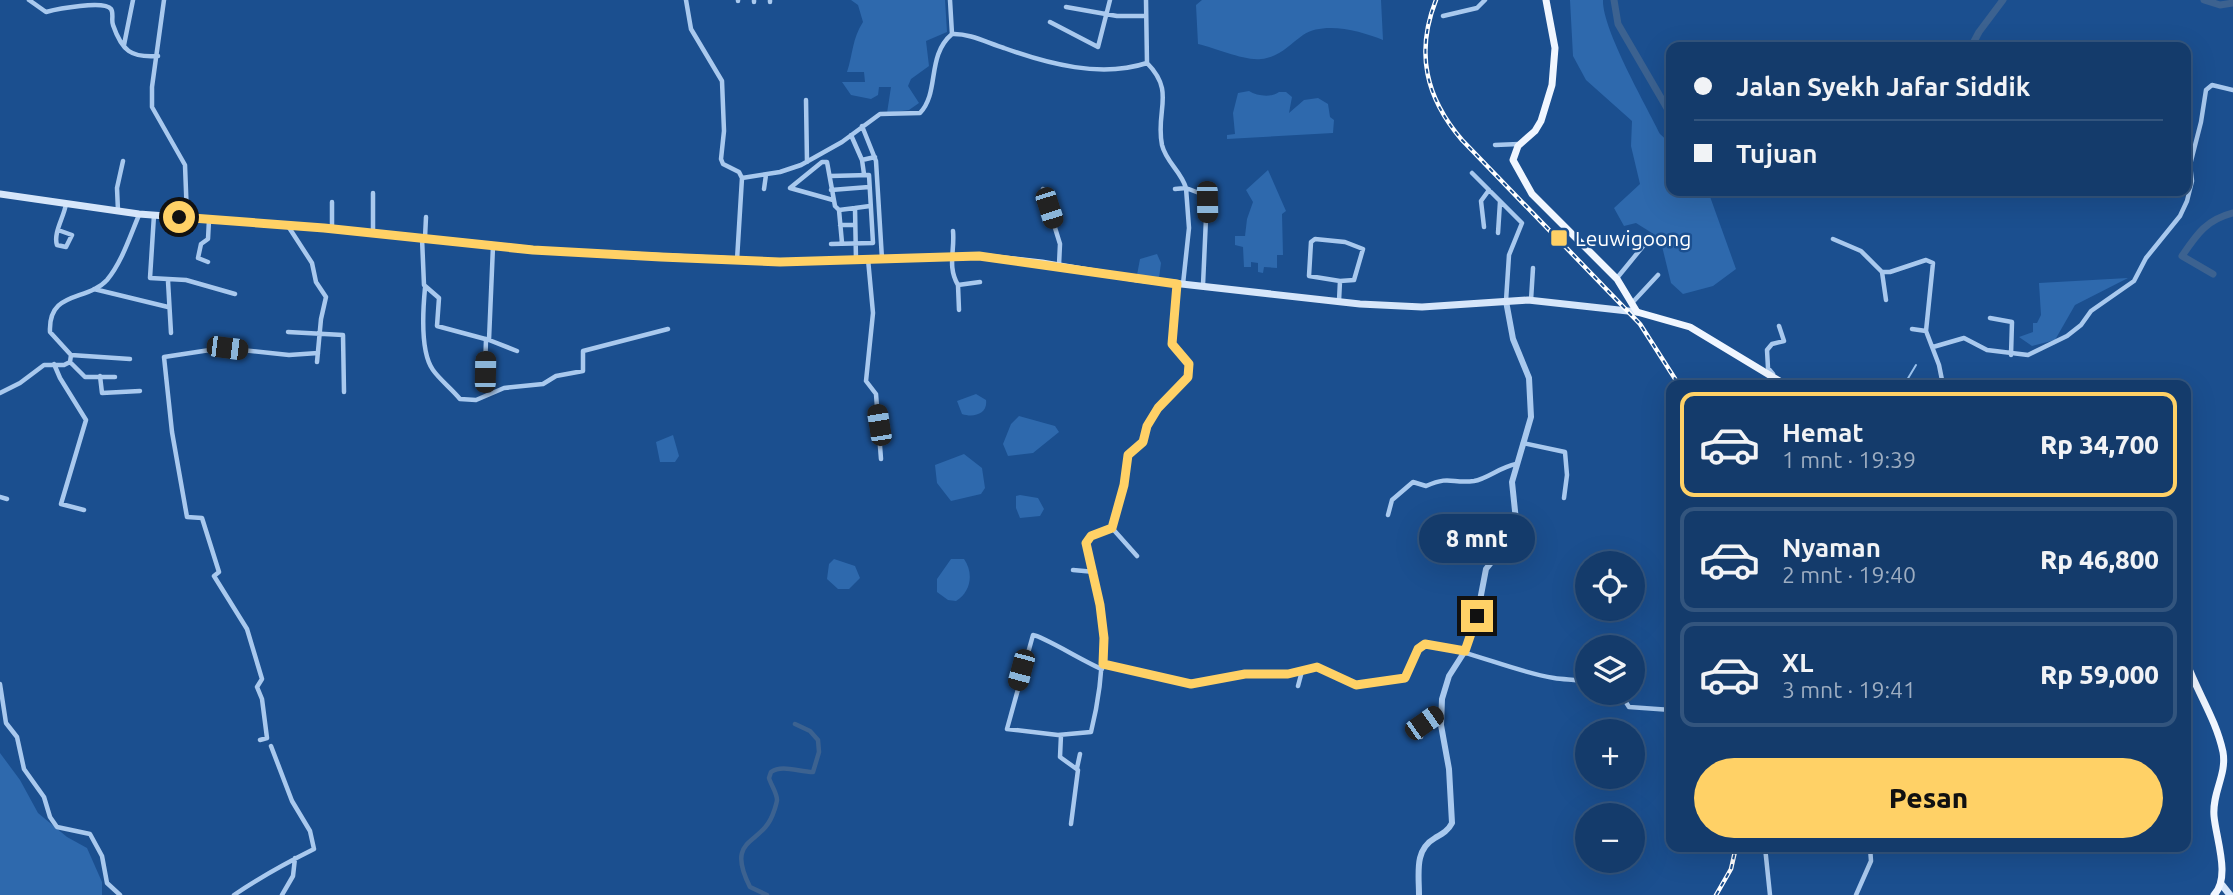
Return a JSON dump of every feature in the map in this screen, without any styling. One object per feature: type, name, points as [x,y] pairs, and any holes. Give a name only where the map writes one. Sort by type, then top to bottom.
[{"type":"main road","points":[[1546,0],[1555,48],[1552,85],[1541,121],[1520,144],[1513,160],[1526,186],[1617,279],[1637,312]]},
{"type":"main road","points":[[0,194],[139,214],[288,225],[546,251],[737,260],[856,261],[951,255],[996,257],[1180,284],[1339,302],[1402,307],[1531,300],[1637,312],[1690,327],[1779,380]]},
{"type":"main road","points":[[2191,672],[2212,717],[2223,754],[2223,770],[2214,801],[2222,885],[2230,895]]},
{"type":"main road","points":[[2214,895],[2222,885]]},
{"type":"street","points":[[29,0],[32,5],[46,12],[79,5],[108,6],[111,9],[114,28],[132,55],[158,56]]},
{"type":"street","points":[[124,45],[133,0]]},
{"type":"street","points":[[164,0],[152,87],[152,107],[183,161],[187,218]]},
{"type":"street","points":[[685,0],[689,25],[722,81],[721,159],[742,177],[766,175],[807,162],[883,114],[917,115],[923,111],[931,92],[932,67],[952,33],[950,0]]},
{"type":"street","points":[[1050,22],[1098,47],[1110,0]]},
{"type":"street","points":[[1146,0],[1147,63],[1158,73],[1164,90],[1159,122],[1164,153],[1180,173],[1186,188],[1189,228],[1172,344],[1189,364],[1188,377],[1158,408],[1147,426],[1143,442],[1128,455],[1124,485],[1112,528],[1087,541],[1095,572],[1104,631],[1103,667],[1091,732],[1061,735],[1007,729],[1032,636],[1041,636],[1082,661],[1103,667],[1191,684],[1245,674],[1301,671],[1317,667],[1352,684],[1367,686],[1405,678],[1418,649],[1425,644],[1465,651],[1554,678],[1575,678]]},
{"type":"street","points":[[1443,16],[1476,8],[1485,0]]},
{"type":"street","points":[[1066,7],[1107,14],[1146,16]]},
{"type":"street","points":[[952,33],[1065,65],[1124,69],[1147,63]]},
{"type":"street","points":[[2191,185],[2191,159],[2206,90],[2211,85],[2233,90]]},
{"type":"street","points":[[806,100],[807,162]]},
{"type":"street","points":[[862,126],[875,158],[882,259]]},
{"type":"street","points":[[851,135],[862,160],[864,174]]},
{"type":"street","points":[[1495,145],[1520,144]]},
{"type":"street","points":[[862,160],[875,158]]},
{"type":"street","points":[[118,211],[117,188],[123,161]]},
{"type":"street","points":[[833,200],[790,188],[824,161],[828,164],[833,200],[839,210],[842,243]]},
{"type":"street","points":[[1419,895],[1421,850],[1426,843],[1449,830],[1452,823],[1449,769],[1442,737],[1441,712],[1449,676],[1465,651],[1481,604],[1486,569],[1517,530],[1512,490],[1516,464],[1531,417],[1530,386],[1513,339],[1506,301],[1509,255],[1522,223],[1472,173]]},
{"type":"street","points":[[764,189],[766,175]]},
{"type":"street","points":[[830,176],[870,176],[873,243],[831,244]]},
{"type":"street","points":[[737,260],[742,177]]},
{"type":"street","points":[[831,190],[869,187]]},
{"type":"street","points":[[1175,189],[1186,188],[1207,196],[1202,286]]},
{"type":"street","points":[[1043,189],[1060,244],[1059,266]]},
{"type":"street","points":[[1483,227],[1481,201],[1489,190]]},
{"type":"street","points":[[373,193],[373,233]]},
{"type":"street","points":[[1933,346],[1959,338],[1968,339],[1982,349],[2011,355],[2028,355],[2067,336],[2081,325],[2091,311],[2134,281],[2146,258],[2180,216],[2188,196]]},
{"type":"street","points":[[1498,233],[1500,201]]},
{"type":"street","points":[[332,202],[332,229]]},
{"type":"street","points":[[58,230],[66,204]]},
{"type":"street","points":[[839,210],[870,206]]},
{"type":"street","points":[[855,208],[856,261]]},
{"type":"street","points":[[130,359],[71,355],[53,337],[50,328],[51,316],[62,302],[93,289],[106,280],[115,268],[139,214]]},
{"type":"street","points":[[154,215],[150,278],[186,280],[235,294]]},
{"type":"street","points":[[426,217],[424,320],[428,358],[433,370],[460,399],[476,400],[504,388],[542,384],[556,376],[583,370],[583,351],[668,329]]},
{"type":"street","points":[[208,262],[199,260],[198,255],[201,244],[208,239],[209,220]]},
{"type":"street","points":[[288,225],[312,262],[316,282],[327,297],[317,362]]},
{"type":"street","points":[[840,225],[855,225]]},
{"type":"street","points":[[953,231],[951,271],[958,285],[959,310]]},
{"type":"street","points":[[1833,239],[1861,251],[1882,272],[1886,300]]},
{"type":"street","points":[[1312,240],[1345,242],[1363,248],[1354,280],[1340,281],[1309,276],[1312,240]]},
{"type":"street","points":[[485,372],[493,245]]},
{"type":"street","points":[[1617,279],[1644,245]]},
{"type":"street","points":[[868,259],[873,315],[866,381],[876,394],[881,459]]},
{"type":"street","points":[[1882,272],[1926,260],[1933,263],[1926,331],[1943,380]]},
{"type":"street","points":[[1531,300],[1533,268]]},
{"type":"street","points":[[1632,303],[1658,275]]},
{"type":"street","points":[[168,281],[171,333]]},
{"type":"street","points":[[1339,302],[1340,281]]},
{"type":"street","points":[[958,285],[980,282]]},
{"type":"street","points":[[425,288],[439,298],[437,326],[517,351]]},
{"type":"street","points":[[93,289],[168,307]]},
{"type":"street","points":[[1990,318],[2012,322],[2011,355]]},
{"type":"street","points":[[1779,326],[1784,341],[1769,346],[1768,368],[1781,380]]},
{"type":"street","points":[[1912,328],[1926,331]]},
{"type":"street","points":[[288,332],[343,335],[344,392]]},
{"type":"street","points":[[260,740],[267,738],[262,699],[257,687],[262,679],[246,627],[214,576],[219,572],[202,519],[187,517],[172,432],[164,357],[223,348],[289,355],[318,353]]},
{"type":"street","points":[[70,362],[71,355]]},
{"type":"street","points":[[0,393],[20,383],[44,365],[64,365],[70,362]]},
{"type":"street","points":[[70,362],[84,377],[115,377]]},
{"type":"street","points":[[54,363],[60,379],[86,420],[61,504],[84,510]]},
{"type":"street","points":[[100,376],[102,393],[140,391]]},
{"type":"street","points":[[1523,443],[1565,453],[1567,475],[1564,498]]},
{"type":"street","points":[[1388,515],[1392,500],[1413,482],[1426,486],[1441,479],[1474,481],[1493,471],[1516,464]]},
{"type":"street","points":[[0,497],[7,499]]},
{"type":"street","points":[[1112,528],[1137,556]]},
{"type":"street","points":[[1073,570],[1095,572]]},
{"type":"street","points":[[1298,686],[1301,671]]},
{"type":"street","points":[[0,684],[7,727],[17,737],[24,769],[44,797],[50,817],[57,827],[86,831],[92,836],[102,856],[107,883],[120,895]]},
{"type":"street","points":[[1626,705],[1631,708],[1666,710]]},
{"type":"street","points":[[1421,737],[1422,725],[1441,712]]},
{"type":"street","points":[[1061,735],[1059,755],[1077,768]]},
{"type":"street","points":[[234,895],[313,850],[312,837],[292,801],[271,746]]},
{"type":"street","points":[[1071,824],[1080,754]]},
{"type":"street","points":[[1766,852],[1770,895]]},
{"type":"street","points":[[1856,895],[1871,861],[1870,852]]},
{"type":"street","points":[[282,895],[293,876],[295,858]]},
{"type":"shaded area","points":[[851,0],[945,0],[947,32],[926,41],[929,66],[911,79],[908,86],[919,103],[909,110],[887,113],[891,87],[879,87],[878,95],[871,99],[851,95],[842,82],[865,82],[864,72],[847,72],[863,22],[858,5]]},
{"type":"shaded area","points":[[1202,0],[1381,0],[1383,40],[1343,29],[1321,29],[1303,35],[1274,56],[1247,58],[1198,44],[1196,5]]},
{"type":"shaded area","points":[[1570,0],[1603,0],[1610,29],[1626,67],[1660,134],[1666,139],[1666,196],[1710,196],[1736,269],[1713,286],[1683,294],[1671,283],[1660,238],[1636,223],[1624,226],[1614,208],[1640,184],[1631,146],[1632,121],[1586,80],[1573,56]]},
{"type":"shaded area","points":[[1249,91],[1264,96],[1286,92],[1292,97],[1289,113],[1304,100],[1318,98],[1328,104],[1330,117],[1334,120],[1333,133],[1227,139],[1227,135],[1235,134],[1233,113],[1238,93]]},
{"type":"shaded area","points":[[1268,170],[1286,211],[1282,214],[1283,255],[1277,255],[1277,268],[1264,267],[1263,273],[1258,272],[1258,263],[1251,262],[1251,267],[1244,267],[1243,247],[1235,245],[1235,236],[1245,236],[1253,202],[1246,190]]},
{"type":"shaded area","points":[[1157,254],[1161,263],[1159,278],[1137,275],[1140,259]]},
{"type":"shaded area","points":[[2128,278],[2075,305],[2055,340],[2032,346],[2019,337],[2033,332],[2033,323],[2037,323],[2041,315],[2039,283]]},
{"type":"shaded area","points":[[976,394],[986,400],[985,409],[975,415],[962,414],[957,401]]},
{"type":"shaded area","points":[[1019,416],[1055,426],[1059,432],[1033,453],[1008,456],[1003,444],[1011,424]]},
{"type":"shaded area","points":[[673,435],[679,456],[675,462],[660,462],[656,442]]},
{"type":"shaded area","points":[[964,454],[982,468],[985,488],[981,494],[951,501],[937,483],[935,465]]},
{"type":"shaded area","points":[[1016,496],[1038,498],[1044,509],[1040,516],[1020,518],[1016,508]]},
{"type":"shaded area","points":[[834,559],[855,566],[860,578],[849,589],[838,589],[827,579],[829,564]]},
{"type":"shaded area","points":[[951,559],[964,559],[970,576],[965,593],[956,601],[948,600],[937,592],[937,579]]},
{"type":"shaded area","points":[[0,753],[20,780],[38,813],[67,837],[87,848],[102,882],[102,895],[0,895]]},
{"type":"waterway","points":[[1614,0],[1618,24],[1666,106]]},
{"type":"waterway","points":[[1974,42],[2003,0]]},
{"type":"waterway","points":[[2204,0],[2220,5],[2233,3]]},
{"type":"waterway","points":[[2213,274],[2182,256],[2203,229],[2233,213]]},
{"type":"waterway","points":[[1907,380],[1916,365]]},
{"type":"waterway","points":[[767,895],[750,887],[741,858],[743,850],[769,822],[774,810],[777,800],[769,778],[771,772],[785,768],[813,772],[819,752],[818,740],[810,731],[795,724]]},
{"type":"railway","points":[[1436,0],[1426,38],[1426,57],[1432,91],[1450,124],[1462,140],[1640,324],[1676,380]]},
{"type":"railway","points":[[1716,895],[1731,869],[1735,852]]},
{"type":"place","name":"Leuwigoong","points":[[1559,238]]},
{"type":"route","points":[[179,217],[324,228],[533,250],[661,257],[780,262],[856,261],[951,255],[996,257],[1177,284],[1171,339],[1173,347],[1189,364],[1188,377],[1158,408],[1147,426],[1143,442],[1128,455],[1126,477],[1112,528],[1091,536],[1086,543],[1095,572],[1100,605],[1104,638],[1103,664],[1167,681],[1191,684],[1205,684],[1225,677],[1258,672],[1288,674],[1317,667],[1352,684],[1367,686],[1403,680],[1408,675],[1418,649],[1425,644],[1465,651],[1477,616]]}]
